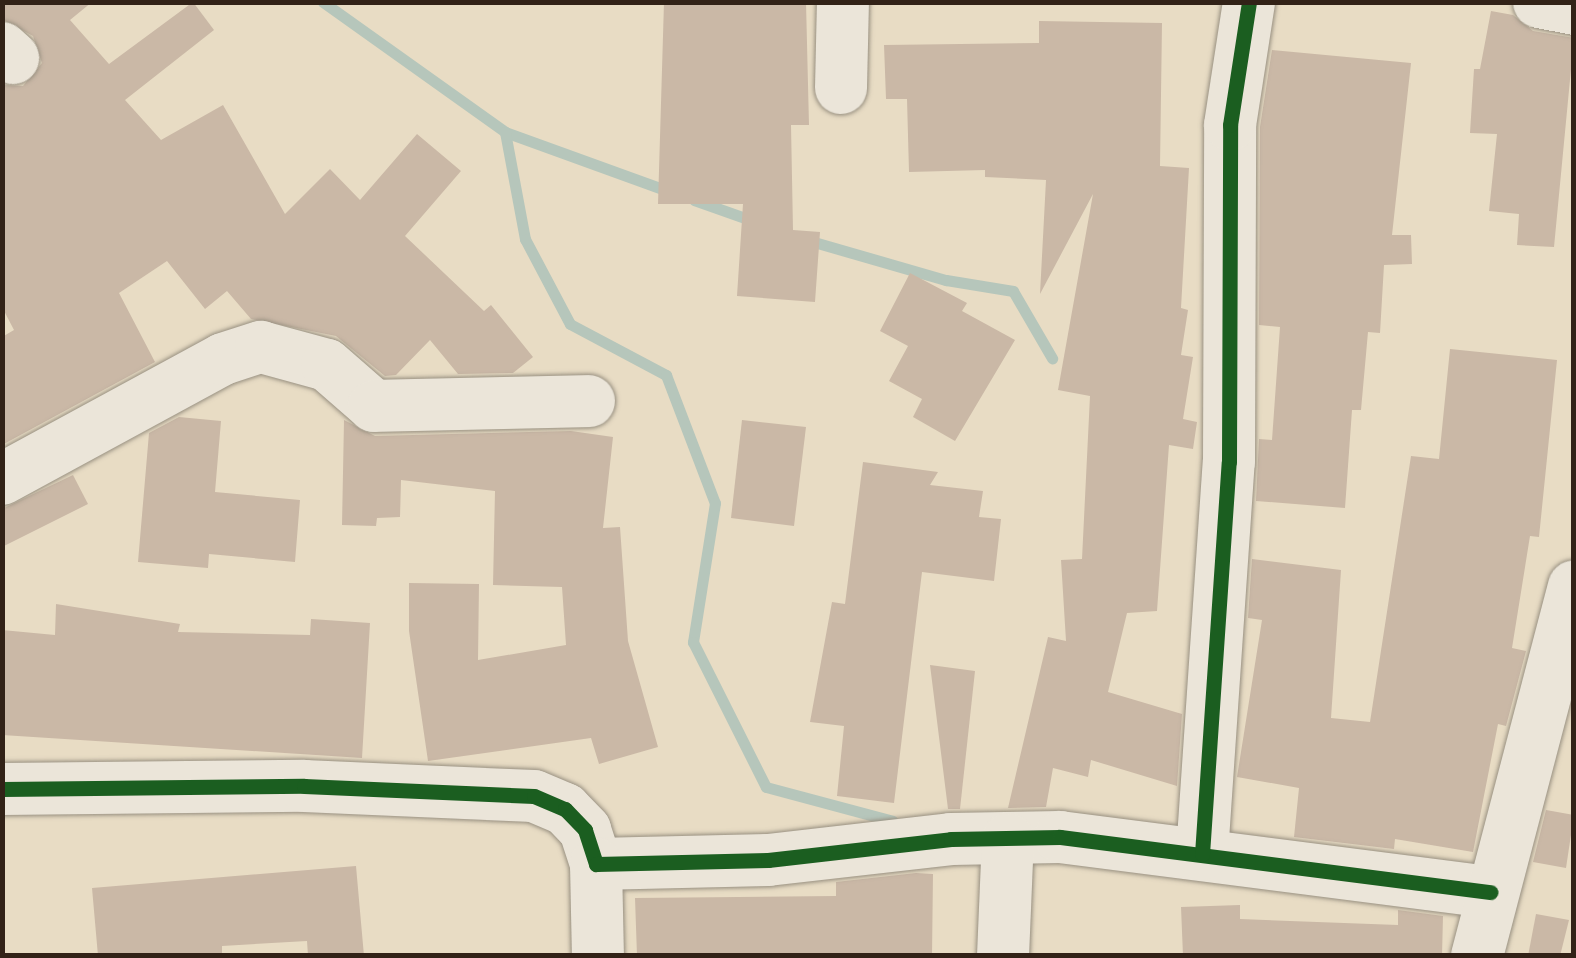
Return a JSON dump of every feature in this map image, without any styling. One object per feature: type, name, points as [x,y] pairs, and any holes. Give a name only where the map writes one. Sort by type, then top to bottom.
[{"type":"street","points":[[840,88],[842,2]]},
{"type":"street","points":[[1202,854],[1229,462],[1230,125],[1248,2]]},
{"type":"street","points":[[1539,2],[1574,10]]},
{"type":"street","points":[[2,479],[223,360],[260,347],[327,364],[374,406],[589,401]]},
{"type":"street","points":[[1476,956],[1574,588]]},
{"type":"street","points":[[2,789],[304,786],[534,796],[566,809],[585,830],[596,864],[598,956]]},
{"type":"street","points":[[596,864],[768,860],[950,839],[1080,839],[1490,892]]},
{"type":"street","points":[[1003,956],[1008,839]]},
{"type":"building","points":[[2,2],[92,2],[70,20],[109,64],[193,2],[214,30],[125,100],[161,140],[223,105],[285,214],[330,169],[360,200],[417,134],[461,171],[405,236],[484,311],[491,305],[533,357],[513,373],[458,374],[430,340],[396,375],[385,376],[336,336],[251,319],[227,291],[205,309],[167,261],[119,293],[155,362],[2,445],[2,337],[14,330],[2,307],[2,85],[23,86],[42,63],[33,36],[2,19]]},
{"type":"building","points":[[664,2],[806,2],[809,125],[791,125],[793,230],[820,232],[815,302],[737,296],[743,204],[658,204]]},
{"type":"building","points":[[1491,11],[1513,15],[1533,31],[1574,38],[1554,247],[1517,245],[1519,214],[1489,211],[1497,134],[1470,133],[1474,69],[1480,69]]},
{"type":"building","points":[[1039,21],[1162,23],[1160,166],[1189,168],[1181,308],[1188,310],[1181,355],[1193,357],[1183,419],[1197,422],[1193,449],[1169,445],[1157,611],[1127,613],[1108,692],[1182,714],[1177,786],[1091,760],[1088,777],[1053,768],[1046,807],[1008,808],[1048,637],[1066,641],[1061,560],[1082,559],[1090,396],[1058,390],[1093,194],[1040,294],[1046,180],[985,177],[985,170],[909,172],[907,99],[886,99],[884,45],[1039,43]]},
{"type":"building","points":[[1272,50],[1411,63],[1392,235],[1411,235],[1412,264],[1384,265],[1380,333],[1368,332],[1361,410],[1352,410],[1345,508],[1256,501],[1259,439],[1272,440],[1280,327],[1259,325],[1260,127]]},
{"type":"building","points":[[910,273],[967,303],[962,311],[1015,340],[955,441],[913,417],[922,399],[889,381],[908,346],[880,331]]},
{"type":"building","points":[[1450,349],[1557,360],[1539,537],[1530,536],[1512,648],[1526,651],[1506,726],[1498,724],[1473,852],[1395,839],[1394,849],[1294,837],[1299,788],[1237,777],[1262,620],[1248,618],[1252,559],[1341,570],[1331,718],[1370,722],[1411,456],[1439,459]]},
{"type":"building","points":[[179,417],[221,421],[215,492],[300,500],[295,562],[209,554],[208,568],[138,562],[149,433]]},
{"type":"building","points":[[344,420],[375,436],[571,431],[613,437],[603,528],[620,527],[628,641],[658,747],[599,764],[591,738],[428,761],[409,631],[409,583],[479,584],[478,660],[566,645],[562,587],[493,585],[495,491],[401,480],[400,517],[377,518],[376,526],[342,525]]},
{"type":"building","points":[[742,420],[806,427],[794,526],[731,518]]},
{"type":"building","points":[[863,462],[938,472],[930,485],[983,491],[979,517],[1001,519],[994,581],[922,572],[894,803],[837,796],[844,726],[810,722],[832,602],[845,604]]},
{"type":"building","points":[[73,475],[88,504],[2,547],[2,509]]},
{"type":"building","points":[[56,604],[180,624],[178,632],[310,635],[311,619],[370,623],[362,758],[2,735],[2,630],[55,635]]},
{"type":"building","points":[[930,665],[975,671],[960,809],[948,809]]},
{"type":"building","points":[[1546,810],[1574,815],[1566,868],[1533,862]]},
{"type":"building","points":[[356,866],[364,956],[308,956],[307,941],[222,946],[222,956],[98,956],[92,888]]},
{"type":"building","points":[[933,874],[932,956],[637,956],[635,898],[836,896],[836,882]]},
{"type":"building","points":[[1240,905],[1240,919],[1398,925],[1398,910],[1443,916],[1442,956],[1183,956],[1181,907]]},
{"type":"building","points":[[1536,914],[1569,920],[1560,956],[1528,956]]},
{"type":"waterway","points":[[323,2],[505,132],[671,192]]},
{"type":"waterway","points":[[505,132],[525,239],[570,324],[666,375],[715,503],[693,642],[766,787],[893,821]]},
{"type":"waterway","points":[[694,200],[756,222]]},
{"type":"waterway","points":[[807,240],[946,280],[1013,291],[1052,358]]},
{"type":"cycle path","points":[[1202,854],[1229,462],[1230,125],[1249,2]]},
{"type":"cycle path","points":[[2,789],[304,786],[534,796],[565,809],[585,830],[596,864],[768,860],[951,839],[1060,837],[1491,892]]}]
